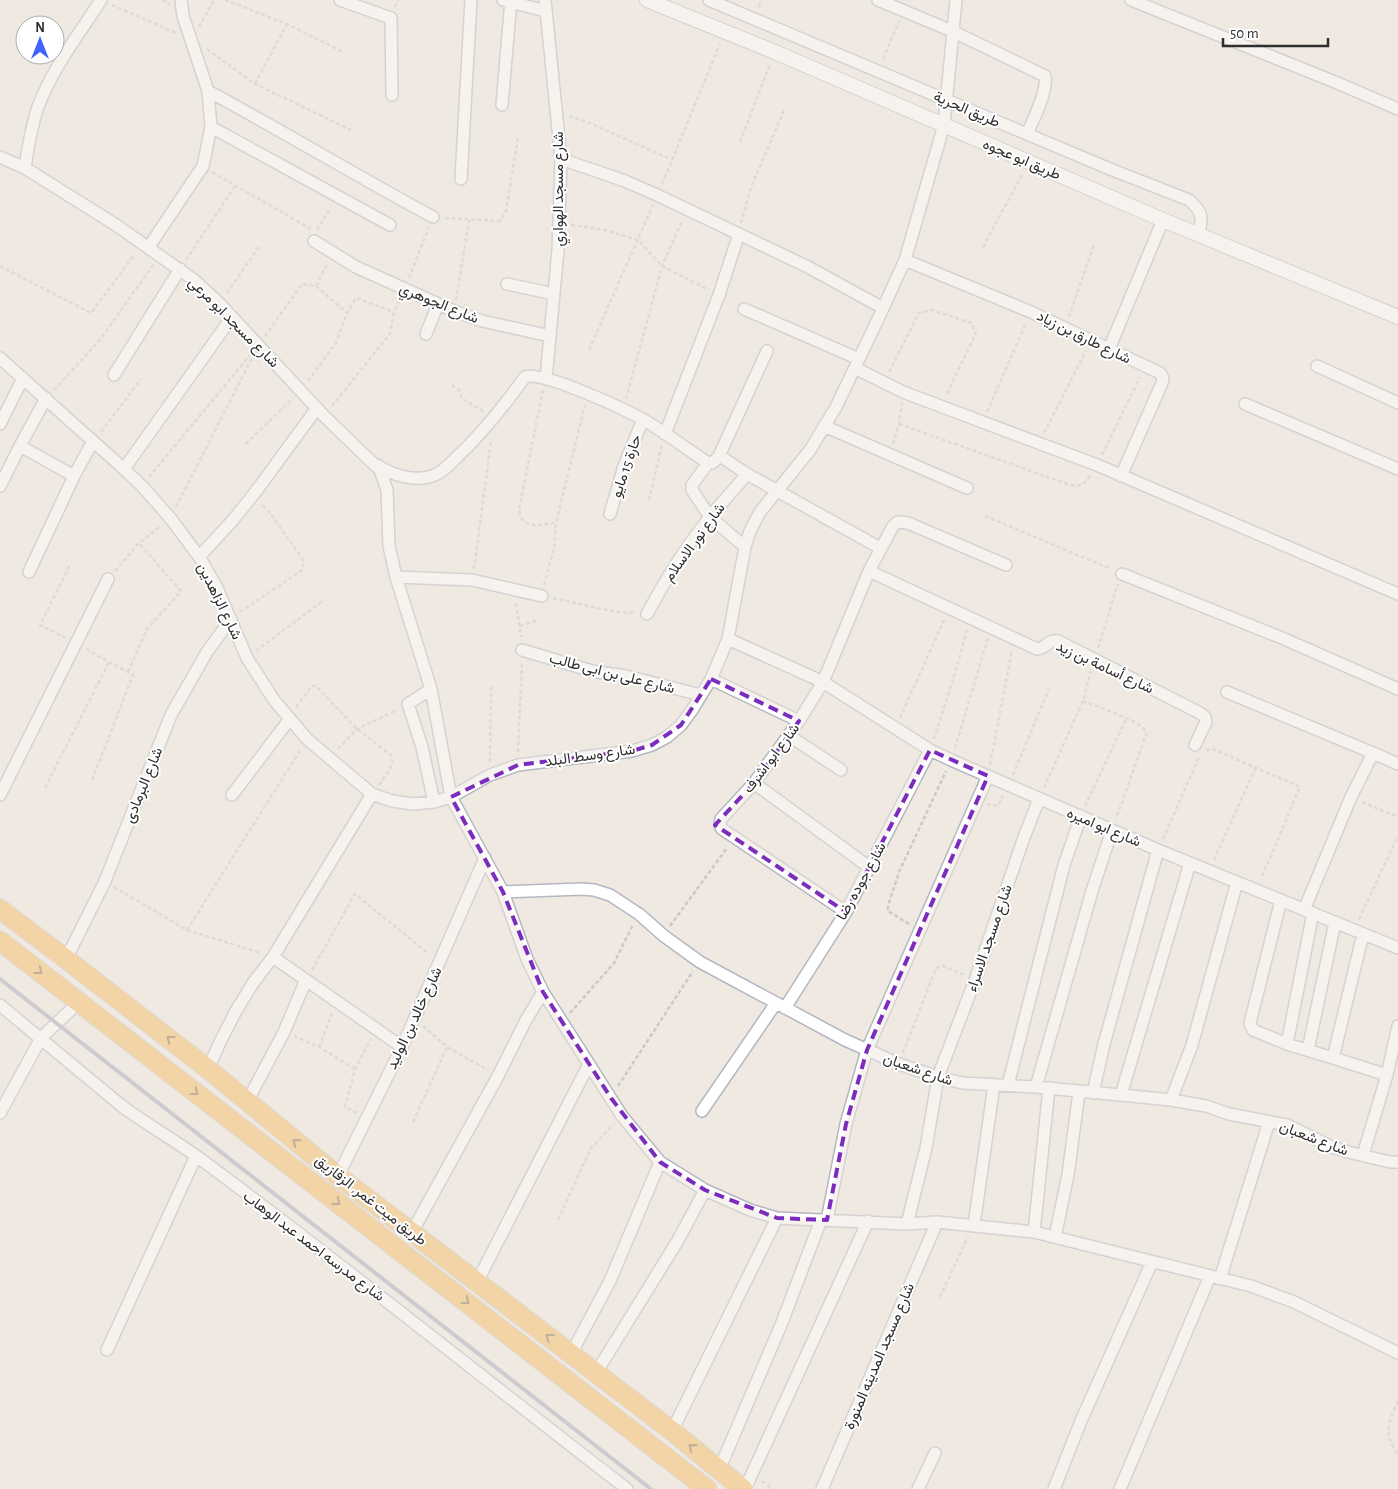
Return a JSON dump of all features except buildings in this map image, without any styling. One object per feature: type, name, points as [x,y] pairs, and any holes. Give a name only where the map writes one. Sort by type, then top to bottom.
[{"type":"highway","name":"طريق ميت غمر, الزقازيق","points":[[0,910],[66,958],[208,1069],[338,1176],[672,1431],[744,1489]]},
{"type":"highway","name":"طريق ميت غمر, الزقازيق","points":[[0,941],[707,1489]]},
{"type":"street","points":[[25,168],[31,132],[38,107],[59,64],[101,0]]},
{"type":"street","points":[[146,246],[203,166],[211,128],[208,92],[184,16],[181,0]]},
{"type":"street","points":[[340,0],[391,18],[392,95]]},
{"type":"street","points":[[461,180],[471,0]]},
{"type":"street","name":"طريق ابو عجوه","points":[[647,0],[775,52],[1198,235],[1398,317]]},
{"type":"street","name":"طريق الحرية","points":[[709,0],[947,99],[1110,170],[1189,200],[1200,213],[1202,222],[1198,235]]},
{"type":"street","points":[[878,0],[952,31],[1045,76],[1046,81],[1027,134]]},
{"type":"street","name":"شارع وسط البلد","points":[[452,797],[490,775],[518,765],[607,755],[632,751],[652,745],[667,737],[681,725],[692,710],[711,679],[728,640],[745,547],[750,531],[760,512],[810,450],[836,407],[905,260],[944,125],[956,0]]},
{"type":"street","points":[[1132,0],[1398,109]]},
{"type":"street","points":[[502,105],[508,1],[545,6]]},
{"type":"street","name":"شارع مسجد الهواري","points":[[545,6],[561,159],[554,294],[546,379]]},
{"type":"street","points":[[208,92],[268,123],[350,172],[432,217]]},
{"type":"street","points":[[211,128],[390,225]]},
{"type":"street","name":"شارع مسجد ابو مرعي","points":[[0,156],[25,168],[180,269],[220,304],[320,412],[373,462],[384,479],[387,490],[389,546],[396,577]]},
{"type":"street","points":[[561,159],[625,181],[808,267],[883,308]]},
{"type":"street","points":[[1109,350],[1163,220]]},
{"type":"street","points":[[665,434],[719,295],[739,234]]},
{"type":"street","name":"شارع الجوهري","points":[[315,237],[332,254],[380,279],[454,311],[482,321],[550,336]]},
{"type":"street","name":"شارع طارق بن زياد","points":[[905,260],[1031,312],[1160,373],[1163,378],[1162,383],[1121,476]]},
{"type":"street","points":[[114,375],[180,269]]},
{"type":"street","points":[[507,284],[554,294]]},
{"type":"street","points":[[426,334],[438,304]]},
{"type":"street","points":[[744,309],[857,363],[884,382],[903,392],[1097,465],[1398,594]]},
{"type":"street","points":[[124,469],[232,317]]},
{"type":"street","points":[[745,547],[710,517],[692,488],[708,464],[712,463],[719,456],[767,351]]},
{"type":"street","name":"شارع الزاهدين","points":[[0,358],[124,469],[171,518],[199,557],[217,588],[247,658],[259,679],[289,720],[307,739],[328,759],[372,794],[392,801],[413,804],[434,802],[452,797]]},
{"type":"street","points":[[1317,366],[1398,403]]},
{"type":"street","points":[[373,462],[388,472],[418,478],[432,476],[444,470],[494,418],[525,377],[532,376],[588,394],[643,419],[708,464]]},
{"type":"street","points":[[0,424],[23,378]]},
{"type":"street","points":[[0,486],[46,398]]},
{"type":"street","points":[[1245,404],[1398,469]]},
{"type":"street","points":[[199,557],[233,520],[320,412]]},
{"type":"street","name":"حارة 15 مايو","points":[[610,514],[624,466],[643,419]]},
{"type":"street","points":[[824,426],[967,488]]},
{"type":"street","points":[[29,572],[74,476],[94,441]]},
{"type":"street","points":[[20,446],[74,476]]},
{"type":"street","points":[[719,456],[747,474],[880,548]]},
{"type":"street","name":"شارع نور الاسلام","points":[[647,614],[676,564],[710,517],[747,474]]},
{"type":"street","name":"شارع ابو اشرف","points":[[846,912],[722,829],[720,826],[721,819],[754,783],[798,722],[823,682],[869,571],[892,526],[898,522],[908,523],[1006,565]]},
{"type":"street","name":"شارع أسامة بن زيد","points":[[869,571],[1040,649],[1050,642],[1058,641],[1203,714],[1206,722],[1196,745]]},
{"type":"street","points":[[1122,574],[1282,638],[1398,689]]},
{"type":"street","points":[[542,596],[472,580],[396,577],[431,689],[452,797],[503,892],[527,958],[543,992],[622,1116],[660,1162],[705,1190],[750,1210],[778,1218],[907,1224],[937,1222],[1034,1232],[1251,1286],[1294,1302],[1398,1353]]},
{"type":"street","points":[[0,795],[108,579]]},
{"type":"street","name":"شارع البرمادى","points":[[66,958],[104,881],[171,715],[207,652],[231,619]]},
{"type":"street","name":"شارع ابو اميره","points":[[728,640],[823,682],[930,750],[951,760],[1158,850],[1398,948]]},
{"type":"street","name":"شارع على بن ابى طالب","points":[[522,650],[592,671],[626,676],[701,695]]},
{"type":"street","points":[[711,679],[798,722]]},
{"type":"street","points":[[431,689],[408,704],[422,747],[434,802]]},
{"type":"street","points":[[1227,692],[1398,764]]},
{"type":"street","points":[[232,795],[289,720]]},
{"type":"street","points":[[788,735],[841,770]]},
{"type":"street","name":"شارع جوده رضا","points":[[702,1111],[780,1006],[846,912],[930,750]]},
{"type":"street","points":[[1287,1044],[1308,911],[1351,797],[1373,753]]},
{"type":"street","points":[[719,1470],[824,1220],[846,1124],[867,1050],[988,776]]},
{"type":"street","points":[[754,783],[870,867]]},
{"type":"street","points":[[208,1069],[236,1011],[253,983],[273,957],[372,794]]},
{"type":"street","name":"شارع مسجد الاسراء","points":[[907,1224],[926,1148],[938,1077],[975,980],[1039,798]]},
{"type":"street","points":[[1008,1085],[1064,865],[1081,816]]},
{"type":"street","points":[[1036,1087],[1092,891],[1112,830]]},
{"type":"street","points":[[1093,1093],[1104,1044],[1158,850]]},
{"type":"street","name":"شارع خالد بن الوليد","points":[[338,1176],[402,1047],[485,858]]},
{"type":"street","points":[[1121,1095],[1190,863]]},
{"type":"street","points":[[1171,1100],[1192,1045],[1237,882]]},
{"type":"street","name":"شارع شعبان","points":[[503,892],[582,889],[594,890],[610,895],[639,914],[664,936],[700,962],[780,1006],[867,1050],[899,1064],[938,1077],[962,1083],[1049,1088],[1171,1100],[1206,1106],[1221,1112],[1287,1126],[1332,1147],[1348,1152],[1390,1162],[1398,1162]]},
{"type":"street","points":[[1281,900],[1250,1023],[1253,1030],[1287,1044],[1387,1075]]},
{"type":"street","points":[[1308,1050],[1336,922]]},
{"type":"street","points":[[1333,1058],[1359,932]]},
{"type":"street","points":[[273,957],[402,1047]]},
{"type":"street","points":[[247,1102],[284,1032],[306,980]]},
{"type":"street","points":[[412,1232],[498,1076],[526,1020],[543,992]]},
{"type":"street","points":[[0,1113],[5,1091],[41,1038],[79,1002]]},
{"type":"street","name":"شارع مدرسه احمد عبد الوهاب","points":[[0,1005],[123,1107],[196,1156],[376,1292],[627,1489]]},
{"type":"street","points":[[1363,1155],[1387,1075],[1398,1026]]},
{"type":"street","points":[[477,1282],[590,1064]]},
{"type":"street","points":[[974,1225],[994,1085]]},
{"type":"street","points":[[1034,1232],[1049,1088]]},
{"type":"street","points":[[1055,1237],[1068,1175],[1079,1092]]},
{"type":"street","points":[[1120,1489],[1215,1278],[1269,1122]]},
{"type":"street","points":[[107,1350],[196,1156]]},
{"type":"street","points":[[571,1354],[610,1281],[660,1162]]},
{"type":"street","points":[[596,1373],[677,1242],[705,1190]]},
{"type":"street","points":[[672,1431],[778,1218]]},
{"type":"street","points":[[744,1489],[868,1221]]},
{"type":"street","name":"شارع مسجد المدينه المنورة","points":[[822,1489],[937,1222]]},
{"type":"street","points":[[1054,1489],[1081,1421],[1152,1262]]},
{"type":"street","points":[[918,1489],[935,1453]]},
{"type":"path","points":[[101,0],[192,38],[255,84],[351,130]]},
{"type":"path","points":[[192,38],[214,0]]},
{"type":"path","points":[[225,0],[287,24],[343,52]]},
{"type":"path","points":[[878,71],[904,10]]},
{"type":"path","points":[[255,84],[287,24]]},
{"type":"path","points":[[557,112],[587,122],[673,160],[724,32]]},
{"type":"path","points":[[740,142],[775,52]]},
{"type":"path","points":[[739,234],[750,187],[785,108]]},
{"type":"path","points":[[405,289],[432,217],[500,221],[504,216],[518,138]]},
{"type":"path","points":[[983,247],[1029,162]]},
{"type":"path","points":[[203,166],[315,237]]},
{"type":"path","points":[[180,269],[235,186]]},
{"type":"path","points":[[623,410],[662,266],[687,210]]},
{"type":"path","points":[[454,311],[469,220]]},
{"type":"path","points":[[558,222],[605,230],[638,240],[662,266],[719,295]]},
{"type":"path","points":[[589,350],[638,240]]},
{"type":"path","points":[[1065,328],[1094,244]]},
{"type":"path","points":[[0,266],[91,313],[146,246]]},
{"type":"path","points":[[220,304],[259,247]]},
{"type":"path","points":[[316,286],[332,254]]},
{"type":"path","points":[[46,398],[99,341],[159,255]]},
{"type":"path","points":[[142,486],[258,345],[302,284],[316,286],[347,313]]},
{"type":"path","points":[[246,444],[301,391],[336,343],[347,313],[356,298],[394,312],[390,334],[320,412]]},
{"type":"path","points":[[884,382],[920,313],[932,310],[971,322],[976,333],[941,406]]},
{"type":"path","points":[[982,423],[1031,312]]},
{"type":"path","points":[[1039,442],[1092,341]]},
{"type":"path","points":[[108,579],[139,543],[171,518],[258,345]]},
{"type":"path","points":[[899,424],[1070,485],[1080,486],[1086,482],[1097,465],[1145,366]]},
{"type":"path","points":[[94,441],[141,379]]},
{"type":"path","points":[[546,379],[519,510],[520,517],[528,525],[556,523]]},
{"type":"path","points":[[452,385],[460,392],[461,398],[494,418],[472,580]]},
{"type":"path","points":[[889,454],[899,424],[903,392]]},
{"type":"path","points":[[588,394],[556,523],[554,548],[542,596],[616,612],[647,614]]},
{"type":"path","points":[[650,500],[665,434]]},
{"type":"path","points":[[231,619],[304,568],[304,561],[268,509],[264,505],[258,504]]},
{"type":"path","points":[[985,516],[1122,574],[1114,592],[1083,700],[1039,798]]},
{"type":"path","points":[[128,672],[147,630],[181,591],[139,543]]},
{"type":"path","points":[[70,565],[40,625],[133,676],[91,783]]},
{"type":"path","points":[[514,589],[520,626],[538,620]]},
{"type":"path","points":[[247,658],[324,600]]},
{"type":"path","points":[[895,728],[949,608]]},
{"type":"path","points":[[930,750],[956,670],[970,617]]},
{"type":"path","points":[[920,931],[888,911],[888,906],[899,872],[951,760],[991,627]]},
{"type":"path","points":[[988,776],[1014,638]]},
{"type":"path","points":[[518,765],[522,650]]},
{"type":"path","points":[[46,788],[109,662]]},
{"type":"path","points":[[289,720],[298,703],[309,689],[314,686],[358,729],[391,755],[390,769],[372,794]]},
{"type":"path","points":[[490,775],[491,686]]},
{"type":"path","points":[[976,802],[998,806],[1009,785],[1049,689]]},
{"type":"path","points":[[1083,700],[1126,719],[1143,728],[1146,732],[1112,830]]},
{"type":"path","points":[[328,759],[358,729],[408,704]]},
{"type":"path","points":[[1081,816],[1126,719]]},
{"type":"path","points":[[187,930],[307,739]]},
{"type":"path","points":[[1158,850],[1201,751],[1213,749],[1300,787],[1256,890]]},
{"type":"path","points":[[1209,870],[1256,767]]},
{"type":"path","points":[[1351,797],[1398,817]]},
{"type":"path","points":[[1359,932],[1398,836]]},
{"type":"path","points":[[664,936],[735,837]]},
{"type":"path","points":[[104,881],[187,930],[244,946],[273,957]]},
{"type":"path","points":[[306,980],[355,894],[440,963]]},
{"type":"path","points":[[562,1022],[614,963],[639,914]]},
{"type":"path","points":[[611,1098],[700,962]]},
{"type":"path","points":[[899,1064],[936,968],[942,966],[975,980]]},
{"type":"path","points":[[319,1046],[337,1002]]},
{"type":"path","points":[[415,1018],[447,1046],[498,1076]]},
{"type":"path","points":[[367,1118],[345,1107],[355,1069],[377,1029]]},
{"type":"path","points":[[284,1032],[319,1046],[355,1069]]},
{"type":"path","points":[[413,1122],[447,1046]]},
{"type":"path","points":[[558,1220],[591,1148],[622,1116]]},
{"type":"path","points":[[940,1297],[974,1225]]},
{"type":"path","points":[[1398,1400],[1391,1418],[1388,1435],[1390,1443],[1398,1454]]},
{"type":"highlighted area","points":[[711,679],[799,721],[754,783],[715,825],[846,912],[930,750],[988,776],[867,1050],[846,1124],[827,1220],[777,1218],[705,1190],[660,1162],[611,1098],[543,992],[503,892],[451,797],[518,765],[632,751],[652,745],[681,725]]},
{"type":"railway","points":[[0,979],[651,1489]]}]
